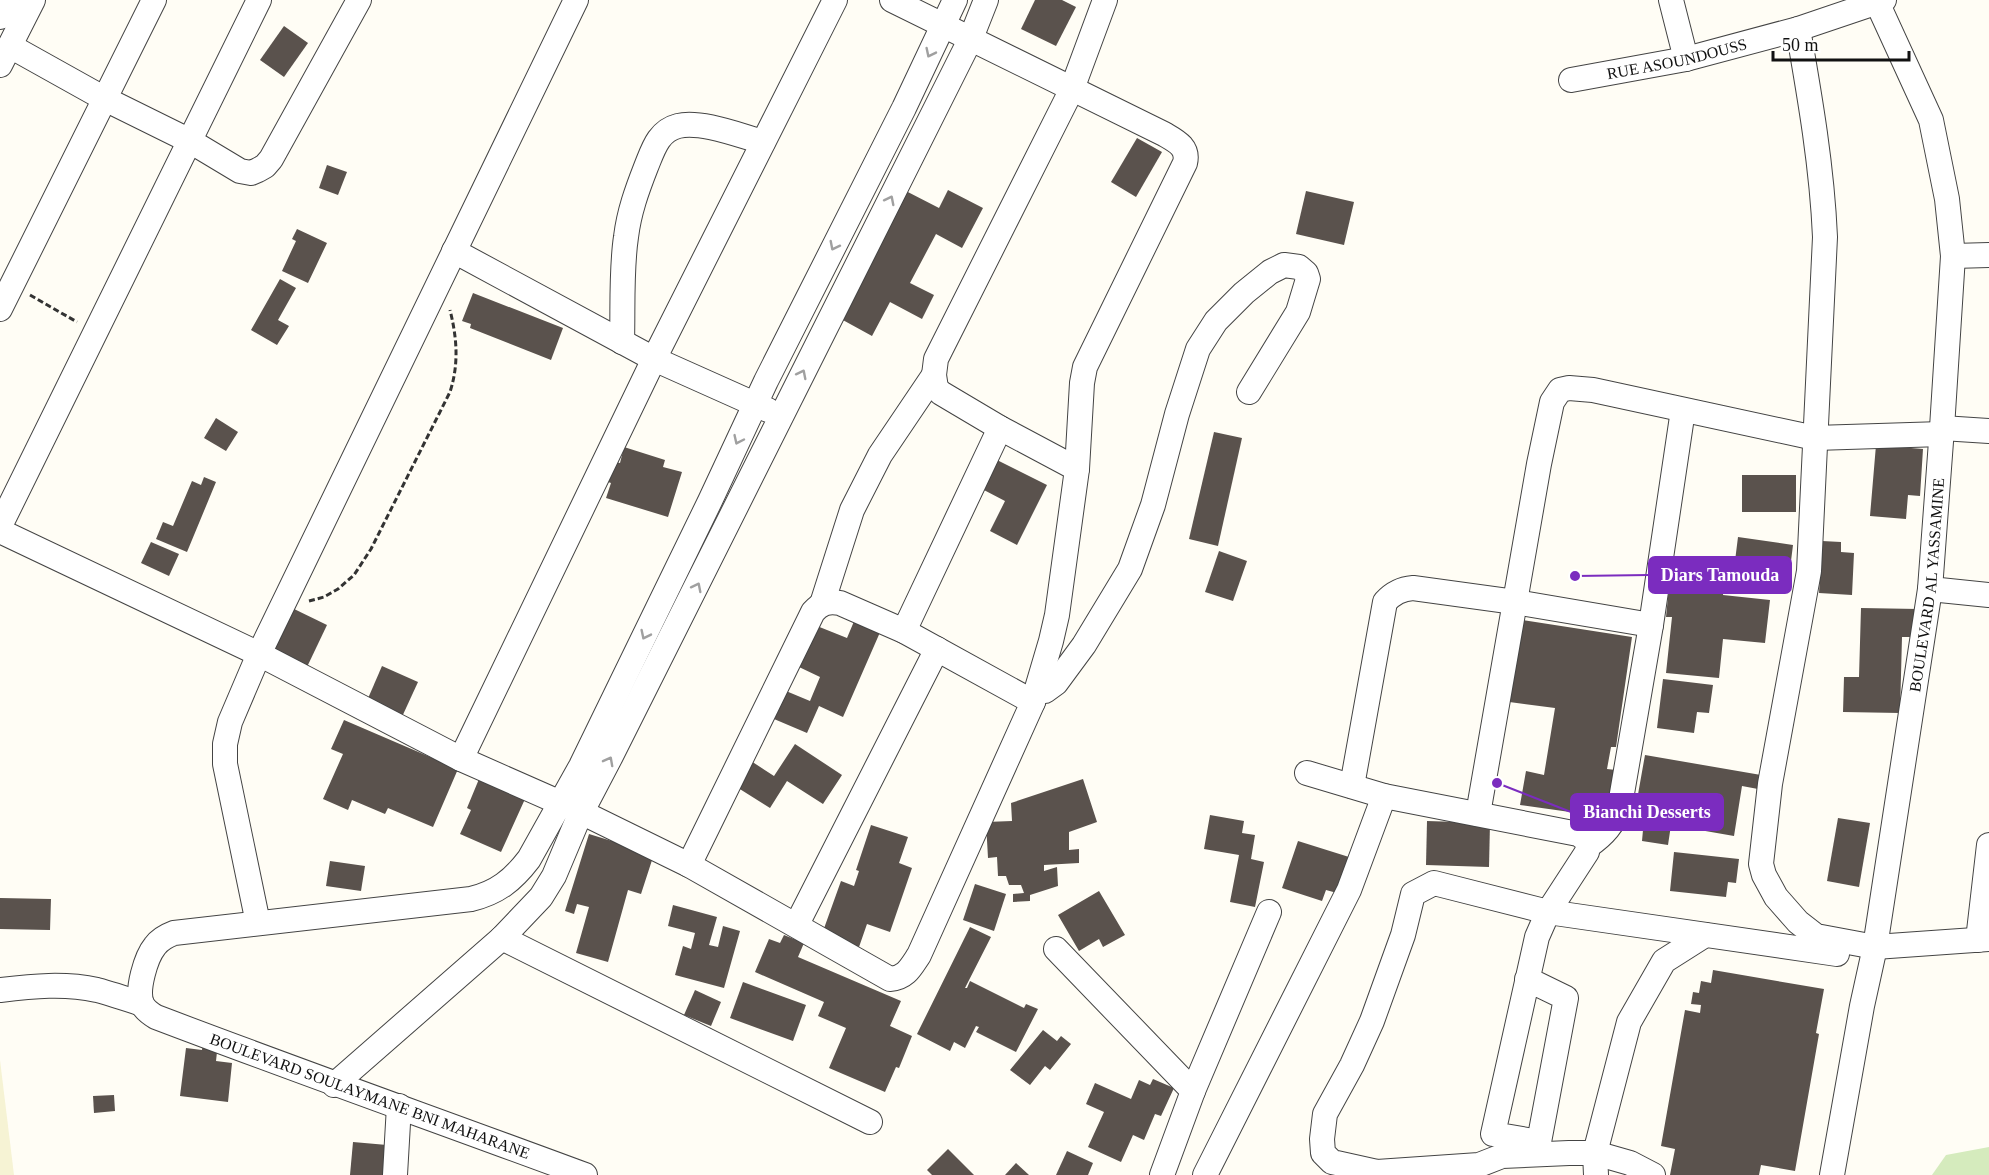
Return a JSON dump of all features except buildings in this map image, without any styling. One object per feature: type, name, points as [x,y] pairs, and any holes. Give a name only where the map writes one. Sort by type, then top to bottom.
[{"type":"street","points":[[0,17],[9,0]]},
{"type":"street","points":[[33,0],[5,56],[105,99],[190,141],[244,173],[251,173],[265,166],[271,159],[359,0]]},
{"type":"street","points":[[0,309],[154,0]]},
{"type":"street","points":[[259,0],[0,529],[259,654],[461,759],[689,865],[797,924],[890,979],[904,975],[919,955],[1035,695],[1058,615],[1077,469],[1084,367],[1185,163],[1186,154],[1182,146],[1164,134],[892,0]]},
{"type":"street","points":[[258,923],[225,764],[225,744],[230,722],[259,654],[576,0]]},
{"type":"street","points":[[461,759],[654,359],[835,0]]},
{"type":"street","points":[[334,1085],[502,938],[549,886],[586,755],[755,403],[955,0]]},
{"type":"street","points":[[149,1011],[140,986],[144,970],[154,947],[161,939],[174,933],[471,899],[488,895],[510,881],[521,870],[611,756],[971,38],[986,0]]},
{"type":"street","points":[[1077,469],[999,428],[941,393],[936,388],[934,375],[936,359],[1072,89],[1105,0]]},
{"type":"street","points":[[1671,0],[1686,59]]},
{"type":"street","name":"RUE ASOUNDOUSS","points":[[1571,80],[1686,59],[1798,29],[1879,0]]},
{"type":"street","name":"BOULEVARD AL YASSAMINE","points":[[1832,1175],[1873,953],[1929,589],[1953,256],[1947,199],[1931,120],[1879,0]]},
{"type":"street","points":[[1798,29],[1817,144],[1824,228],[1815,438],[1809,571],[1784,699],[1761,864],[1764,875],[1776,897],[1798,922],[1816,936],[1873,953]]},
{"type":"street","points":[[622,342],[625,240],[632,207],[656,141],[670,129],[680,125],[692,125],[763,142]]},
{"type":"street","points":[[454,251],[654,359],[781,416]]},
{"type":"street","points":[[1953,256],[1989,255]]},
{"type":"street","points":[[689,865],[813,612],[822,604],[831,601],[840,603],[904,631],[1035,695],[1056,683],[1084,645],[1130,569],[1153,505],[1177,414],[1198,349],[1216,321],[1244,293],[1270,272],[1284,265],[1299,267],[1306,273],[1308,279],[1298,312],[1249,392]]},
{"type":"street","points":[[822,604],[852,510],[880,455],[934,375]]},
{"type":"street","points":[[1478,814],[1539,464],[1555,395],[1560,390],[1569,388],[1593,390],[1815,438],[1942,431],[1989,431]]},
{"type":"street","points":[[1588,846],[1603,835],[1612,824],[1620,805],[1683,410]]},
{"type":"street","points":[[904,631],[999,428]]},
{"type":"street","points":[[1352,786],[1385,602],[1402,589],[1413,588],[1515,602],[1650,625]]},
{"type":"street","points":[[1929,589],[1989,595]]},
{"type":"street","points":[[797,924],[937,648]]},
{"type":"street","points":[[1307,773],[1384,795],[1578,834],[1585,838],[1588,846],[1587,852],[1548,912],[1537,937],[1527,979],[1493,1134],[1539,1142],[1566,998],[1527,979]]},
{"type":"street","points":[[1205,1175],[1349,890],[1384,795]]},
{"type":"street","points":[[1653,1175],[1630,1162],[1596,1164],[1569,1152],[1502,1156],[1479,1165],[1377,1172],[1332,1162],[1323,1153],[1325,1114],[1352,1065],[1372,1021],[1403,935],[1413,894],[1434,884],[1548,912],[1705,935],[1873,953],[1984,940],[1989,851]]},
{"type":"street","points":[[1162,1175],[1193,1091],[1269,912]]},
{"type":"street","points":[[1596,1164],[1629,1022],[1664,961],[1705,935]]},
{"type":"street","points":[[502,938],[870,1122]]},
{"type":"street","points":[[1056,949],[1193,1091]]},
{"type":"street","name":"BOULEVARD SOULAYMANE BNI MAHARANE","points":[[0,990],[43,985],[97,990],[334,1085],[399,1106],[585,1175]]},
{"type":"street","points":[[395,1175],[399,1106]]},
{"type":"path","points":[[283,605],[324,597],[338,589],[354,575],[371,549],[450,392],[455,376],[458,348],[441,277]]},
{"type":"path","points":[[12,284],[95,333]]},
{"type":"shaded area","points":[[0,1060],[14,1175],[0,1175]]},
{"type":"green space","points":[[1989,1147],[1989,1175],[1932,1175],[1946,1155]]},
{"type":"place","name":"Diars Tamouda","points":[[1575,576]]},
{"type":"place","name":"Bianchi Desserts","points":[[1497,783]]}]
